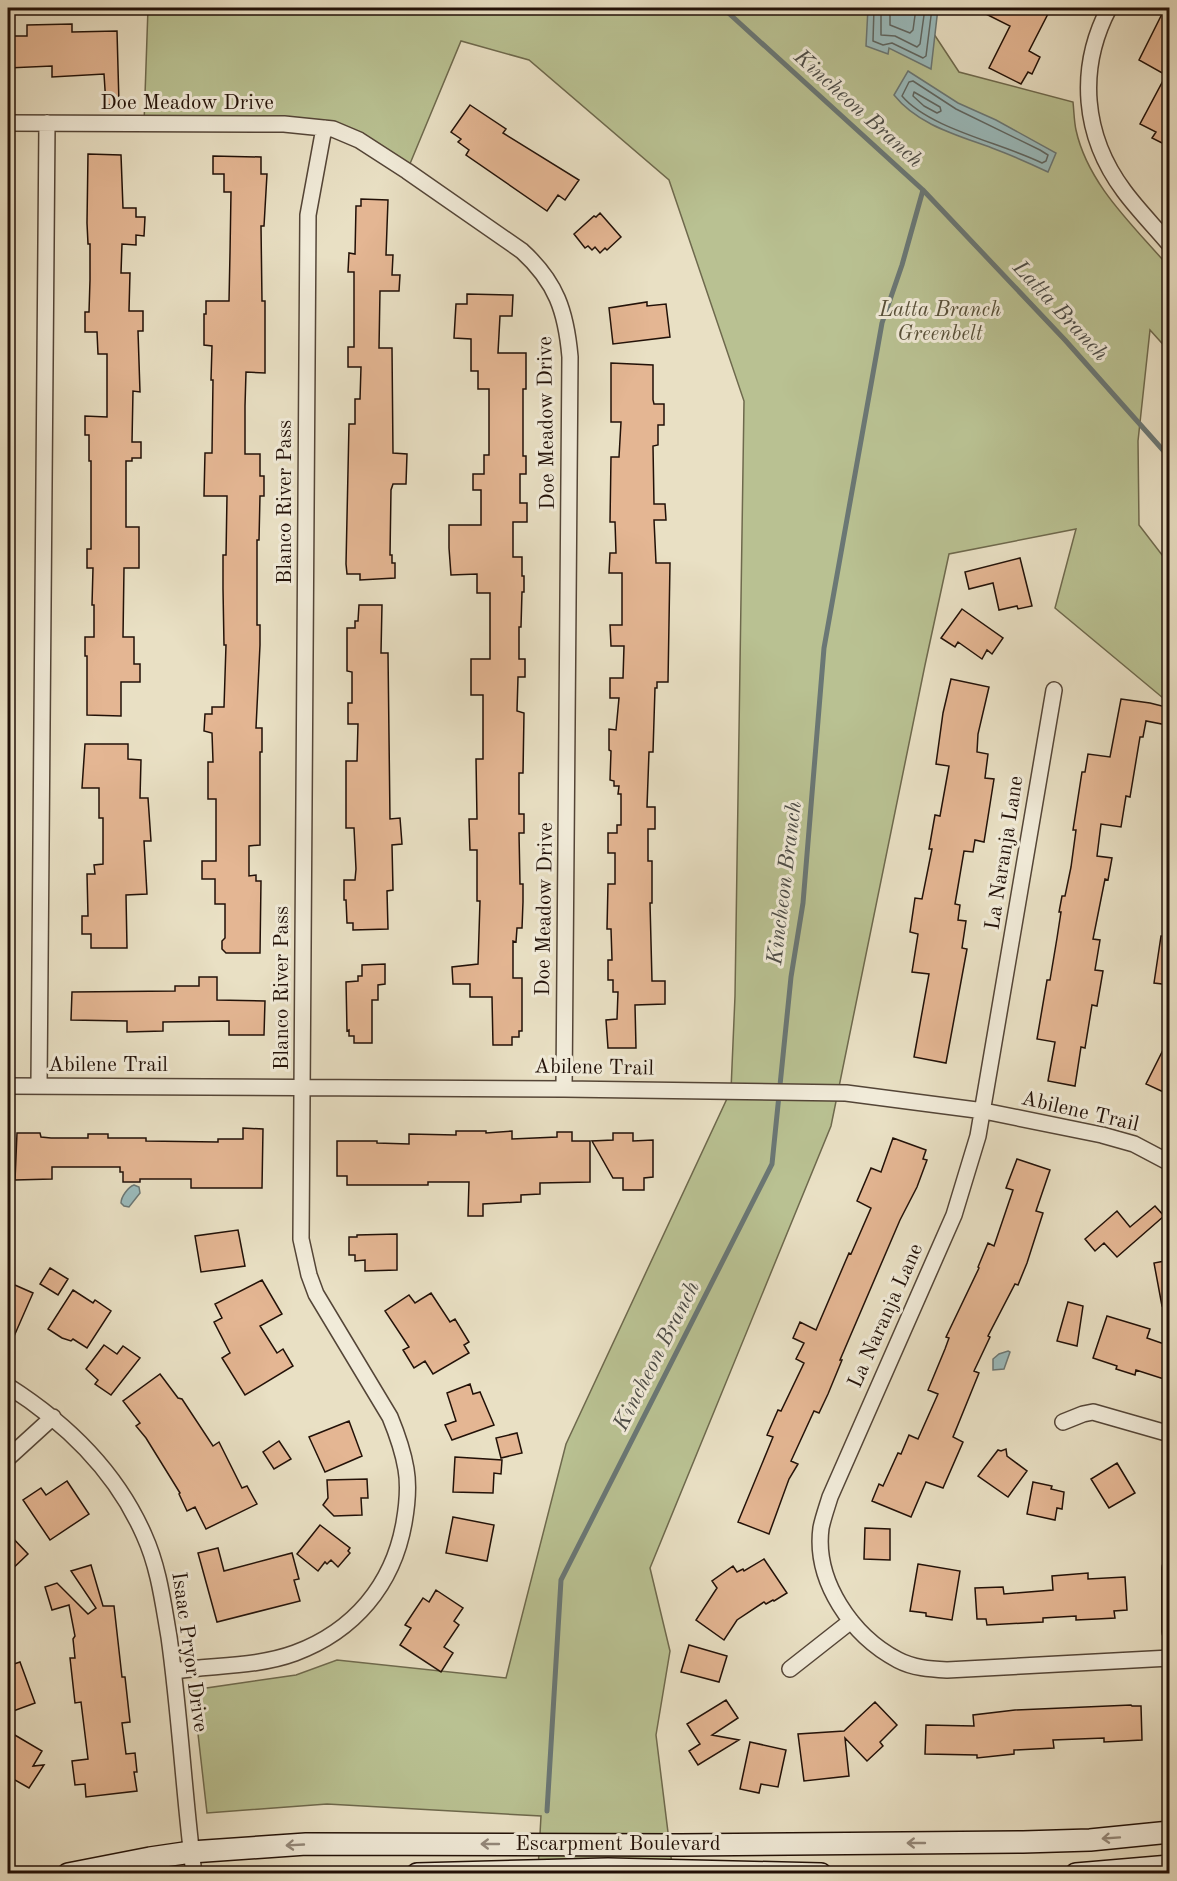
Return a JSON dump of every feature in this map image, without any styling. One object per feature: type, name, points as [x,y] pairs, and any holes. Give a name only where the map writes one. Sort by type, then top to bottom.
[{"type":"main road","name":"Escarpment Boulevard","points":[[69,1874],[191,1852],[261,1847],[340,1844],[692,1845],[1023,1842],[1090,1840],[1170,1832]]},
{"type":"main road","points":[[1076,1874],[1170,1866]]},
{"type":"main road","name":"Escarpment Boulevard","points":[[417,1874],[608,1869],[821,1874]]},
{"type":"street","points":[[1109,8],[1097,34],[1088,82],[1089,110],[1095,135],[1124,192],[1170,245]]},
{"type":"street","name":"Doe Meadow Drive","points":[[8,123],[284,124],[340,131],[359,140],[407,171],[522,251],[534,261],[552,286],[564,315],[570,357],[564,1089]]},
{"type":"street","points":[[39,1085],[47,123]]},
{"type":"street","name":"Blanco River Pass","points":[[174,1671],[260,1662],[294,1653],[316,1644],[354,1617],[369,1603],[389,1570],[402,1532],[407,1503],[407,1471],[398,1436],[390,1417],[316,1294],[304,1257],[301,1239],[308,215],[324,128]]},
{"type":"street","name":"La Naranja Lane","points":[[1054,690],[984,1112],[977,1139],[954,1215],[830,1497],[821,1529],[821,1547],[827,1581],[840,1606],[851,1621],[899,1661],[932,1669],[1005,1668],[1170,1658]]},
{"type":"street","name":"Abilene Trail","points":[[8,1086],[846,1093],[984,1112],[1116,1138],[1134,1144],[1170,1163]]},
{"type":"street","name":"Isaac Pryor Drive","points":[[8,1386],[73,1434],[109,1476],[145,1536],[158,1577],[174,1671],[194,1874]]},
{"type":"street","points":[[1063,1422],[1093,1412],[1170,1434]]},
{"type":"street","points":[[8,1458],[53,1418]]},
{"type":"street","points":[[1170,1568],[1170,1632]]},
{"type":"street","points":[[790,1669],[851,1621]]},
{"type":"green space","name":"Latta Branch Greenbelt","points":[[148,8],[935,8],[926,22],[959,72],[1073,102],[1076,130],[1082,150],[1101,187],[1169,267],[1169,351],[1150,330],[1138,441],[1139,525],[1169,564],[1169,703],[1055,608],[1076,529],[949,554],[831,1126],[650,1568],[670,1651],[656,1735],[673,1873],[538,1870],[541,1816],[327,1804],[207,1813],[193,1690],[296,1675],[337,1660],[506,1678],[566,1444],[731,1090],[735,996],[744,401],[669,180],[529,60],[461,41],[407,171],[341,131],[144,124]]},
{"type":"water","points":[[868,8],[938,8],[931,69],[889,48],[888,54],[866,46]]},
{"type":"water","points":[[908,71],[958,103],[996,120],[1056,153],[1048,172],[926,122],[894,95]]},
{"type":"water","points":[[134,1185],[139,1187],[140,1193],[129,1207],[124,1206],[121,1203],[122,1198]]},
{"type":"water","points":[[1010,1352],[1004,1369],[993,1370],[993,1359]]},
{"type":"building","points":[[974,8],[1051,8],[1029,51],[1040,57],[1032,74],[1028,72],[1021,84],[989,68],[1010,26]]},
{"type":"building","points":[[1165,8],[1170,8],[1170,147],[1152,138],[1156,132],[1140,124],[1166,75],[1139,60]]},
{"type":"building","points":[[72,24],[72,32],[117,31],[119,104],[106,105],[104,74],[52,77],[52,66],[8,68],[8,36],[27,36],[27,25]]},
{"type":"building","points":[[470,105],[506,129],[503,133],[579,180],[565,200],[558,195],[547,211],[466,155],[469,150],[458,142],[461,139],[451,132]]},
{"type":"building","points":[[88,154],[121,155],[123,208],[136,208],[136,217],[145,217],[144,236],[136,235],[136,245],[122,244],[121,273],[130,273],[129,311],[143,311],[143,331],[138,331],[140,392],[133,391],[132,442],[141,442],[141,458],[126,461],[126,527],[139,527],[139,568],[124,568],[123,637],[134,637],[134,664],[140,664],[140,682],[121,682],[121,716],[87,715],[85,637],[94,637],[94,605],[92,605],[93,568],[87,568],[87,549],[91,549],[91,461],[89,461],[89,435],[85,435],[85,416],[107,417],[107,354],[98,354],[97,332],[85,332],[85,312],[89,312],[90,280],[90,244],[88,244],[87,223]]},
{"type":"building","points":[[213,156],[261,157],[261,174],[267,174],[264,226],[261,226],[262,301],[265,301],[265,373],[246,372],[245,406],[245,454],[260,454],[260,476],[264,476],[264,496],[260,496],[259,540],[257,540],[257,625],[260,625],[260,645],[256,728],[262,728],[260,845],[249,846],[249,876],[256,875],[256,881],[261,881],[260,953],[226,953],[222,949],[222,941],[225,938],[225,904],[215,904],[215,879],[202,879],[202,861],[216,861],[216,799],[208,799],[208,762],[213,762],[212,733],[204,731],[205,714],[212,714],[212,707],[224,707],[226,645],[224,645],[223,555],[226,555],[227,496],[204,496],[205,453],[212,453],[213,380],[211,380],[212,346],[204,345],[204,314],[206,314],[206,301],[229,301],[231,192],[224,192],[224,174],[213,174]]},
{"type":"building","points":[[361,199],[388,200],[386,255],[393,255],[392,275],[400,275],[399,291],[380,291],[379,348],[392,348],[393,453],[407,454],[406,484],[393,484],[391,490],[390,555],[392,555],[392,563],[395,563],[395,578],[360,580],[360,574],[347,574],[346,564],[349,424],[355,424],[355,399],[360,399],[361,367],[348,367],[348,347],[354,347],[354,272],[348,272],[349,253],[355,254],[356,206],[361,206]]},
{"type":"building","points":[[600,213],[621,237],[607,250],[605,248],[600,253],[595,247],[592,250],[588,246],[585,248],[574,234]]},
{"type":"building","points":[[467,294],[513,295],[512,316],[500,316],[498,353],[526,353],[526,389],[523,389],[523,456],[526,456],[526,474],[520,474],[520,503],[527,503],[527,522],[513,522],[513,557],[522,557],[522,576],[524,576],[521,627],[519,627],[519,659],[525,659],[525,677],[518,677],[517,711],[524,713],[523,773],[519,773],[519,814],[524,814],[524,833],[519,833],[520,884],[523,884],[523,902],[522,928],[517,928],[516,942],[513,941],[513,978],[522,978],[522,1031],[519,1031],[519,1037],[512,1037],[512,1045],[493,1045],[492,997],[470,997],[470,984],[453,984],[452,967],[478,964],[480,901],[477,901],[477,850],[470,850],[469,819],[477,819],[476,759],[483,759],[483,695],[471,695],[471,659],[490,659],[490,593],[477,593],[477,574],[451,575],[449,548],[449,525],[481,525],[481,490],[473,490],[473,474],[484,474],[484,455],[489,455],[489,389],[478,389],[478,371],[471,371],[471,339],[454,338],[456,304],[467,304]]},
{"type":"building","points":[[647,302],[647,306],[666,304],[670,337],[613,344],[609,308]]},
{"type":"building","points":[[611,363],[653,365],[654,404],[664,404],[664,425],[658,425],[658,445],[653,446],[654,504],[665,504],[666,520],[654,520],[656,563],[670,563],[668,682],[657,682],[657,688],[655,688],[653,752],[649,752],[647,807],[655,807],[655,829],[648,829],[648,861],[652,861],[652,903],[650,903],[652,981],[665,981],[665,1004],[635,1005],[636,1048],[608,1048],[606,1020],[617,1019],[618,992],[613,992],[613,980],[608,980],[608,960],[612,960],[611,929],[607,929],[608,884],[615,884],[615,853],[608,853],[608,833],[617,833],[617,825],[621,825],[621,794],[618,794],[619,786],[614,786],[614,781],[610,780],[609,729],[616,730],[619,698],[610,698],[610,678],[623,678],[624,646],[611,646],[610,625],[622,625],[622,573],[609,573],[610,553],[616,553],[615,522],[610,522],[611,457],[619,457],[621,422],[611,422]]},
{"type":"building","points":[[1020,558],[1032,606],[1018,609],[1017,606],[999,610],[993,583],[969,589],[965,572]]},
{"type":"building","points":[[359,605],[382,605],[381,653],[388,653],[390,819],[400,818],[402,844],[392,845],[393,890],[387,891],[388,929],[353,930],[353,923],[347,923],[346,900],[344,900],[344,880],[355,880],[356,869],[354,828],[346,828],[346,761],[357,761],[358,724],[348,724],[348,703],[352,703],[352,672],[347,671],[347,628],[355,628]]},
{"type":"building","points":[[962,609],[1003,638],[992,654],[987,650],[982,659],[958,642],[955,647],[941,638]]},
{"type":"building","points":[[951,679],[989,687],[978,734],[977,752],[988,754],[985,778],[994,779],[984,842],[975,840],[973,852],[964,851],[955,904],[960,905],[958,920],[966,921],[962,948],[967,949],[946,1063],[914,1057],[929,974],[912,972],[918,934],[910,932],[915,898],[922,899],[932,849],[929,849],[935,815],[940,816],[949,766],[936,764],[943,713]]},
{"type":"building","points":[[1121,699],[1170,708],[1167,725],[1146,721],[1143,737],[1140,737],[1130,797],[1126,796],[1121,827],[1101,824],[1097,856],[1112,858],[1108,880],[1105,879],[1093,939],[1100,940],[1095,970],[1103,971],[1097,1006],[1092,1005],[1085,1048],[1081,1047],[1075,1086],[1048,1081],[1055,1042],[1037,1039],[1047,980],[1050,980],[1062,896],[1065,896],[1071,867],[1076,830],[1073,830],[1082,772],[1085,772],[1088,754],[1110,757]]},
{"type":"building","points":[[85,744],[128,744],[128,759],[141,760],[140,798],[148,798],[151,841],[144,841],[147,894],[126,895],[127,948],[91,948],[91,934],[82,934],[82,916],[88,916],[87,874],[95,874],[94,865],[103,864],[103,818],[99,818],[99,788],[82,788]]},
{"type":"building","points":[[1161,936],[1170,937],[1170,985],[1154,983]]},
{"type":"building","points":[[385,964],[385,984],[378,985],[378,1000],[372,1000],[372,1043],[354,1043],[354,1036],[349,1036],[349,1030],[347,1031],[346,982],[358,981],[358,976],[362,976],[362,965]]},
{"type":"building","points":[[199,977],[217,977],[217,1000],[265,1001],[264,1035],[229,1035],[229,1021],[163,1022],[163,1031],[127,1032],[127,1021],[71,1020],[72,992],[175,991],[175,986],[199,986]]},
{"type":"building","points":[[1170,1036],[1170,1095],[1146,1084]]},
{"type":"building","points":[[243,1128],[263,1129],[262,1188],[191,1188],[191,1179],[140,1179],[140,1182],[123,1182],[123,1172],[120,1172],[120,1167],[52,1167],[52,1179],[15,1180],[17,1133],[40,1133],[41,1137],[51,1138],[88,1138],[88,1134],[108,1134],[108,1138],[146,1138],[146,1141],[218,1142],[218,1139],[243,1139]]},
{"type":"building","points":[[456,1131],[486,1131],[486,1133],[512,1131],[512,1139],[557,1137],[557,1132],[572,1132],[572,1141],[590,1141],[590,1182],[540,1183],[540,1194],[521,1195],[521,1202],[483,1204],[483,1216],[468,1216],[469,1182],[428,1182],[428,1185],[347,1185],[347,1176],[337,1176],[337,1141],[409,1144],[409,1134],[456,1135]]},
{"type":"building","points":[[613,1133],[633,1133],[633,1141],[653,1140],[653,1177],[644,1178],[644,1190],[623,1190],[623,1178],[613,1178],[592,1141],[613,1140]]},
{"type":"building","points":[[893,1138],[926,1150],[923,1159],[927,1160],[840,1360],[842,1360],[828,1394],[819,1413],[814,1411],[791,1461],[798,1464],[789,1479],[769,1534],[738,1522],[773,1437],[767,1435],[804,1363],[796,1359],[804,1343],[793,1338],[800,1322],[816,1330],[871,1208],[857,1201],[871,1168],[881,1172]]},
{"type":"building","points":[[1017,1159],[1050,1170],[1036,1211],[1043,1213],[1018,1285],[1015,1284],[988,1336],[990,1337],[974,1371],[979,1373],[953,1437],[963,1442],[943,1488],[926,1482],[911,1517],[872,1501],[879,1484],[883,1486],[898,1453],[901,1454],[909,1435],[918,1439],[938,1394],[928,1390],[949,1338],[946,1337],[979,1268],[988,1243],[994,1246],[1013,1190],[1006,1188]]},
{"type":"building","points":[[1155,1206],[1164,1216],[1117,1257],[1104,1243],[1095,1251],[1085,1239],[1117,1211],[1130,1227]]},
{"type":"building","points":[[238,1230],[245,1266],[201,1272],[195,1236]]},
{"type":"building","points":[[397,1234],[397,1270],[365,1271],[365,1260],[355,1261],[355,1255],[349,1255],[349,1237]]},
{"type":"building","points":[[1170,1260],[1170,1306],[1162,1306],[1154,1263]]},
{"type":"building","points":[[50,1268],[68,1279],[58,1295],[40,1284]]},
{"type":"building","points":[[262,1280],[282,1314],[260,1326],[277,1353],[283,1349],[293,1366],[245,1395],[222,1358],[230,1353],[214,1322],[222,1318],[215,1304]]},
{"type":"building","points":[[8,1282],[33,1293],[8,1350]]},
{"type":"building","points":[[73,1290],[93,1303],[95,1300],[111,1311],[87,1348],[73,1339],[71,1341],[62,1338],[48,1329]]},
{"type":"building","points":[[431,1293],[450,1322],[455,1319],[469,1342],[464,1345],[469,1353],[433,1374],[425,1361],[414,1368],[403,1350],[409,1347],[385,1311],[409,1295],[415,1303]]},
{"type":"building","points":[[1068,1302],[1083,1306],[1077,1346],[1057,1341]]},
{"type":"building","points":[[1107,1316],[1150,1329],[1147,1338],[1170,1346],[1170,1381],[1136,1370],[1135,1375],[1093,1358]]},
{"type":"building","points":[[104,1345],[117,1354],[123,1346],[140,1358],[111,1395],[95,1384],[98,1380],[86,1369]]},
{"type":"building","points":[[160,1374],[178,1398],[182,1399],[213,1446],[219,1442],[242,1488],[247,1486],[257,1504],[206,1529],[195,1507],[187,1511],[180,1493],[136,1426],[140,1423],[123,1401]]},
{"type":"building","points":[[470,1384],[473,1394],[480,1392],[494,1425],[452,1440],[445,1425],[456,1421],[447,1393]]},
{"type":"building","points":[[349,1421],[362,1456],[325,1472],[309,1437]]},
{"type":"building","points":[[517,1433],[522,1453],[501,1458],[496,1438]]},
{"type":"building","points":[[279,1441],[291,1459],[274,1469],[263,1452]]},
{"type":"building","points":[[1006,1449],[1007,1456],[1027,1471],[1008,1497],[978,1476],[998,1450]]},
{"type":"building","points":[[455,1457],[502,1460],[501,1474],[494,1473],[493,1493],[453,1492]]},
{"type":"building","points":[[1117,1463],[1135,1493],[1109,1508],[1091,1479]]},
{"type":"building","points":[[367,1479],[368,1498],[361,1498],[362,1515],[334,1516],[323,1505],[328,1498],[327,1480]]},
{"type":"building","points":[[67,1481],[89,1514],[50,1540],[23,1500],[41,1488],[46,1495]]},
{"type":"building","points":[[1033,1482],[1052,1486],[1051,1489],[1064,1492],[1062,1509],[1057,1508],[1055,1520],[1027,1514]]},
{"type":"building","points":[[453,1517],[494,1525],[487,1561],[446,1553]]},
{"type":"building","points":[[320,1525],[350,1548],[348,1551],[350,1553],[338,1567],[331,1560],[327,1564],[325,1562],[318,1571],[297,1554]]},
{"type":"building","points":[[865,1528],[890,1529],[890,1560],[864,1559]]},
{"type":"building","points":[[8,1533],[28,1554],[8,1573]]},
{"type":"building","points":[[218,1548],[224,1571],[292,1553],[299,1579],[294,1580],[300,1601],[217,1622],[198,1553]]},
{"type":"building","points":[[764,1559],[787,1593],[774,1601],[766,1604],[764,1602],[737,1620],[724,1640],[696,1620],[717,1588],[712,1581],[733,1566],[737,1572],[743,1569],[744,1571]]},
{"type":"building","points":[[918,1564],[960,1571],[952,1620],[910,1611]]},
{"type":"building","points":[[91,1565],[103,1606],[114,1606],[130,1722],[122,1723],[126,1754],[135,1753],[137,1772],[134,1772],[137,1791],[86,1797],[85,1784],[75,1785],[72,1761],[88,1759],[81,1702],[75,1703],[70,1658],[75,1658],[73,1639],[75,1636],[69,1605],[52,1610],[45,1587],[57,1583],[88,1614],[96,1608],[71,1571]]},
{"type":"building","points":[[1088,1573],[1088,1579],[1125,1577],[1127,1610],[1114,1611],[1115,1618],[1076,1620],[1076,1616],[1043,1618],[1043,1622],[987,1625],[986,1619],[977,1619],[975,1588],[1003,1587],[1004,1594],[1053,1590],[1052,1576]]},
{"type":"building","points":[[436,1590],[463,1608],[454,1621],[459,1625],[444,1647],[453,1653],[441,1672],[400,1645],[411,1628],[405,1625],[423,1598],[429,1602]]},
{"type":"building","points":[[689,1645],[727,1656],[719,1682],[681,1672]]},
{"type":"building","points":[[20,1662],[35,1703],[8,1713],[8,1666]]},
{"type":"building","points":[[726,1700],[738,1718],[712,1735],[739,1740],[698,1765],[689,1751],[700,1744],[687,1724]]},
{"type":"building","points":[[875,1702],[897,1725],[880,1742],[883,1746],[867,1761],[845,1738],[849,1776],[804,1781],[798,1734],[844,1731]]},
{"type":"building","points":[[1141,1706],[1142,1740],[1104,1742],[1104,1738],[1053,1740],[1054,1748],[1014,1750],[1014,1754],[977,1758],[977,1755],[925,1754],[926,1725],[974,1726],[973,1715],[1015,1710]]},
{"type":"building","points":[[8,1731],[42,1751],[33,1766],[44,1765],[29,1788],[8,1776]]},
{"type":"building","points":[[750,1742],[786,1750],[778,1787],[761,1784],[759,1793],[740,1789]]},
{"type":"waterway","name":"Kincheon Branch","points":[[547,1811],[561,1580],[772,1164],[791,977],[803,903],[824,648],[882,323],[902,265],[923,190],[723,8]]},
{"type":"waterway","name":"Latta Branch","points":[[923,190],[1065,340],[1170,458]]}]
